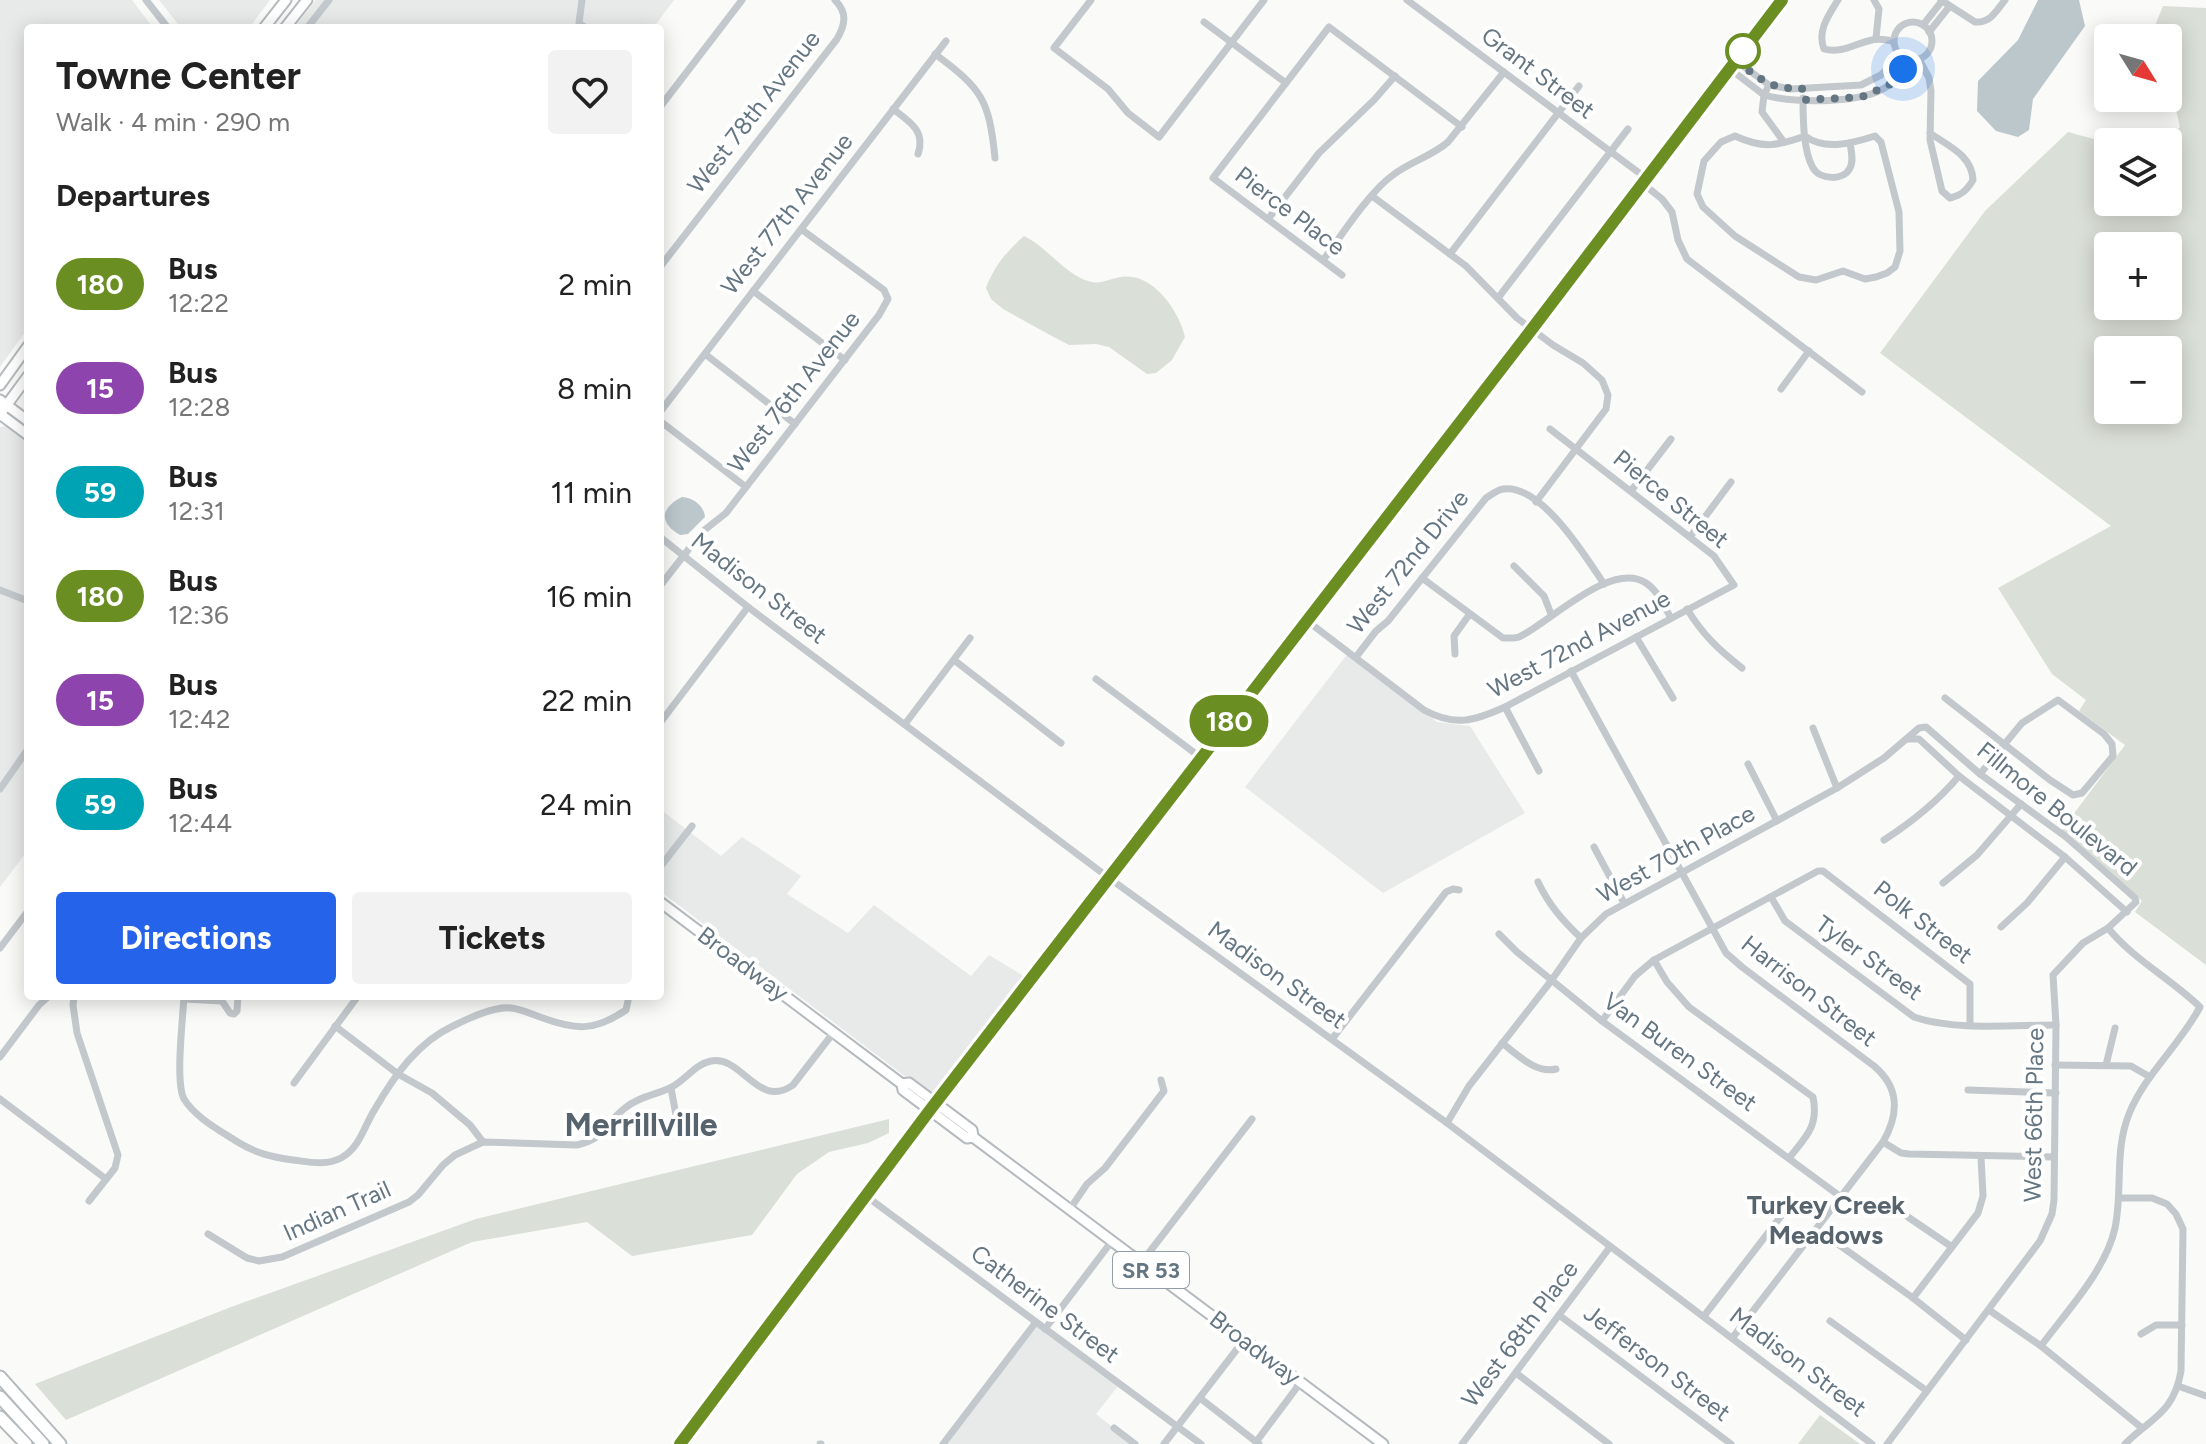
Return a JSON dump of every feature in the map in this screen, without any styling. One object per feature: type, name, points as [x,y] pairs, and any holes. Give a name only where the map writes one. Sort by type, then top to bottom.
[{"type":"highway","points":[[0,1377],[60,1444]]},
{"type":"highway","points":[[0,1397],[43,1444]]},
{"type":"highway","points":[[0,1417],[26,1444]]},
{"type":"main road","points":[[267,24],[286,0]]},
{"type":"main road","points":[[288,24],[307,0]]},
{"type":"main road","points":[[0,385],[24,352]]},
{"type":"main road","points":[[24,380],[4,402],[0,414],[24,432]]},
{"type":"main road","points":[[4,402],[24,418]]},
{"type":"main road","name":"Broadway","points":[[664,905],[902,1084],[903,1090],[933,1106],[967,1138],[973,1137],[1383,1444]]},
{"type":"main road","points":[[680,1444],[933,1106]]},
{"type":"street","points":[[146,0],[165,24]]},
{"type":"street","points":[[310,24],[329,0]]},
{"type":"street","points":[[580,24],[582,0]]},
{"type":"street","points":[[664,102],[742,0]]},
{"type":"street","name":"West 78th Avenue","points":[[664,262],[837,39],[845,17],[842,7],[835,0]]},
{"type":"street","points":[[1091,0],[1054,48],[1108,89],[1128,113],[1159,137],[1264,0]]},
{"type":"street","name":"Grant Street","points":[[1407,0],[1644,180],[1672,212],[1678,240],[1687,259],[1862,392]]},
{"type":"street","points":[[933,1106],[1782,0]]},
{"type":"street","points":[[1838,0],[1824,24],[1820,38],[1824,49],[1842,50],[1877,35],[1894,38]]},
{"type":"street","points":[[1874,0],[1879,9],[1877,35]]},
{"type":"street","points":[[1926,28],[1944,3],[1982,23],[1990,20],[2005,0]]},
{"type":"street","points":[[1204,22],[1286,83],[1329,27],[1462,127]]},
{"type":"street","points":[[1910,22],[1926,28],[1932,40],[1927,54],[1909,60],[1900,56],[1894,38],[1900,27],[1910,22]]},
{"type":"street","name":"West 77th Avenue","points":[[664,407],[946,41]]},
{"type":"street","points":[[935,54],[968,79],[980,95],[992,126],[995,158]]},
{"type":"street","points":[[1736,61],[1769,85],[1802,88],[1861,85],[1881,75],[1900,56]]},
{"type":"street","points":[[1919,59],[1929,78],[1930,140],[1942,191],[1950,198],[1959,196],[1973,180],[1970,163],[1930,133]]},
{"type":"street","points":[[1730,69],[1764,95],[1803,100],[1862,97],[1889,85],[1909,60]]},
{"type":"street","points":[[1324,259],[1392,175],[1443,146],[1462,127],[1504,72]]},
{"type":"street","points":[[1268,219],[1319,153],[1395,76]]},
{"type":"street","name":"Pierce Place","points":[[1286,83],[1213,178],[1342,275]]},
{"type":"street","points":[[1769,85],[1762,112],[1784,142]]},
{"type":"street","points":[[1450,254],[1579,86]]},
{"type":"street","points":[[1802,88],[1805,136],[1814,170],[1819,175],[1842,176],[1850,170],[1850,143]]},
{"type":"street","points":[[893,109],[919,133],[922,144],[918,154]]},
{"type":"street","points":[[1498,298],[1628,129]]},
{"type":"street","points":[[1735,136],[1757,145],[1776,146],[1784,142],[1805,136],[1824,144],[1850,143],[1875,136],[1881,142],[1899,212],[1900,251],[1895,267],[1887,273],[1865,279],[1843,271],[1816,280],[1799,277],[1735,236],[1703,207],[1697,194],[1704,161],[1721,142],[1735,136]]},
{"type":"street","points":[[1372,196],[1474,273],[1512,314],[1583,363],[1602,380],[1608,395],[1606,409],[1536,502],[1561,522],[1604,584]]},
{"type":"street","name":"West 76th Avenue","points":[[664,581],[702,532],[726,513],[845,360],[888,299],[884,290],[801,229]]},
{"type":"street","points":[[753,291],[845,360]]},
{"type":"street","points":[[1781,389],[1809,351]]},
{"type":"street","points":[[705,354],[795,424]]},
{"type":"street","points":[[664,424],[746,487]]},
{"type":"street","name":"Pierce Street","points":[[1550,429],[1714,556],[1734,585]]},
{"type":"street","points":[[1631,491],[1671,439]]},
{"type":"street","points":[[1690,537],[1731,482]]},
{"type":"street","name":"West 72nd Drive","points":[[1356,657],[1486,498],[1501,489],[1518,490],[1536,502]]},
{"type":"street","name":"Madison Street","points":[[664,540],[748,607],[1109,878],[1447,1123],[1872,1444]]},
{"type":"street","points":[[1514,566],[1544,596],[1551,614]]},
{"type":"street","points":[[1422,578],[1503,638],[1519,638],[1551,614],[1604,584],[1632,576],[1655,591],[1671,618]]},
{"type":"street","name":"West 72nd Avenue","points":[[1356,657],[1424,710],[1438,717],[1453,722],[1484,717],[1734,585]]},
{"type":"street","points":[[0,590],[24,599]]},
{"type":"street","points":[[664,718],[748,607]]},
{"type":"street","points":[[1687,609],[1713,645],[1742,668]]},
{"type":"street","points":[[1455,654],[1454,636],[1469,615]]},
{"type":"street","points":[[1306,620],[1356,657]]},
{"type":"street","points":[[1636,637],[1673,698]]},
{"type":"street","points":[[905,724],[970,638]]},
{"type":"street","points":[[954,660],[1061,743]]},
{"type":"street","name":"Harrison Street","points":[[1571,671],[1726,953],[1874,1066],[1891,1084],[1893,1119],[1883,1142]]},
{"type":"street","points":[[1096,679],[1200,757]]},
{"type":"street","points":[[1945,698],[2003,745],[2065,792],[2073,795],[2082,793],[2113,756],[2112,744],[2104,734],[2058,700],[2022,723],[2003,745],[1980,774]]},
{"type":"street","points":[[1505,707],[1539,771]]},
{"type":"street","name":"Fillmore Boulevard","points":[[1926,727],[1980,774],[2066,837],[2136,902],[2127,912],[2065,857],[1959,776],[1919,739],[1908,739],[1919,728],[1926,727]]},
{"type":"street","points":[[1813,728],[1837,788]]},
{"type":"street","name":"West 70th Place","points":[[1447,1123],[1469,1086],[1581,938],[1606,914],[1837,788],[1908,739]]},
{"type":"street","points":[[0,789],[24,755]]},
{"type":"street","points":[[1748,764],[1777,821]]},
{"type":"street","points":[[1884,840],[1940,798],[1959,776]]},
{"type":"street","points":[[1943,883],[1977,855],[2021,804]]},
{"type":"street","points":[[664,862],[692,826]]},
{"type":"street","points":[[1594,847],[1624,903]]},
{"type":"street","points":[[2001,927],[2027,903],[2065,857]]},
{"type":"street","name":"Polk Street","points":[[1771,897],[1823,871],[1970,984],[1970,1024]]},
{"type":"street","points":[[1538,882],[1547,902],[1581,938]]},
{"type":"street","points":[[1332,1039],[1446,892],[1459,890]]},
{"type":"street","points":[[1602,1021],[1635,976],[1654,960],[1771,897]]},
{"type":"street","name":"Tyler Street","points":[[1771,897],[1785,921],[1914,1017],[1970,1024],[2056,1025]]},
{"type":"street","name":"West 66th Place","points":[[1887,1444],[2040,1241],[2052,1214],[2056,1093],[2053,975],[2083,943],[2127,912]]},
{"type":"street","points":[[0,948],[24,916]]},
{"type":"street","points":[[2041,1346],[2098,1269],[2115,1230],[2121,1142],[2125,1126],[2138,1096],[2200,1007],[2120,942],[2108,928]]},
{"type":"street","name":"Van Buren Street","points":[[1499,934],[1602,1021],[1841,1197]]},
{"type":"street","points":[[1654,960],[1667,982],[1689,1007],[1813,1097],[1814,1121],[1810,1132],[1789,1158]]},
{"type":"street","points":[[0,1057],[45,1000]]},
{"type":"street","points":[[74,1000],[77,1033],[118,1155],[115,1168],[89,1201]]},
{"type":"street","points":[[184,1000],[180,1080],[183,1097],[197,1114],[255,1152],[269,1157],[317,1163],[344,1156],[354,1148],[373,1111],[409,1060],[432,1038],[453,1026],[488,1012],[510,1008],[565,1026],[592,1027],[626,1010],[628,1000]]},
{"type":"street","points":[[225,1000],[230,1013],[234,1014],[238,1000]]},
{"type":"street","points":[[294,1083],[355,1000]]},
{"type":"street","points":[[335,1026],[398,1074],[432,1093],[470,1125],[483,1142],[577,1145],[591,1142],[602,1134],[624,1109],[642,1098],[671,1088],[701,1065],[712,1061],[720,1061],[768,1091],[785,1091],[834,1032]]},
{"type":"street","points":[[2106,1065],[2115,1028]]},
{"type":"street","points":[[1502,1043],[1531,1065],[1546,1071],[1556,1069]]},
{"type":"street","points":[[2055,1065],[2131,1066],[2150,1077]]},
{"type":"street","points":[[1070,1209],[1164,1091],[1161,1080]]},
{"type":"street","points":[[671,1088],[676,1115],[681,1124]]},
{"type":"street","points":[[1968,1090],[2056,1093]]},
{"type":"street","points":[[0,1099],[106,1179]]},
{"type":"street","points":[[1141,1263],[1252,1119]]},
{"type":"street","name":"Indian Trail","points":[[208,1234],[247,1258],[259,1261],[282,1257],[409,1202],[455,1155],[483,1142]]},
{"type":"street","points":[[1733,1337],[1883,1142],[1901,1153],[1909,1154],[2054,1157]]},
{"type":"street","points":[[1913,1298],[1978,1213],[1983,1196],[1981,1157]]},
{"type":"street","name":"Catherine Street","points":[[866,1196],[1201,1444]]},
{"type":"street","points":[[2119,1198],[2152,1198],[2167,1204],[2183,1229],[2178,1386],[2168,1406],[2125,1444]]},
{"type":"street","points":[[1704,1316],[1788,1207]]},
{"type":"street","points":[[1908,1217],[1952,1247]]},
{"type":"street","points":[[1817,1229],[1966,1340]]},
{"type":"street","points":[[1045,1329],[1112,1241]]},
{"type":"street","name":"West 68th Place","points":[[1462,1444],[1610,1247]]},
{"type":"street","points":[[1989,1310],[2041,1346],[2142,1428]]},
{"type":"street","name":"Jefferson Street","points":[[1559,1315],[1731,1444]]},
{"type":"street","points":[[1830,1321],[1927,1391]]},
{"type":"street","points":[[943,1444],[1036,1322]]},
{"type":"street","points":[[2141,1334],[2156,1325],[2182,1325]]},
{"type":"street","points":[[1164,1444],[1244,1340]]},
{"type":"street","points":[[1516,1373],[1609,1444]]},
{"type":"street","points":[[1200,1398],[1257,1443],[1301,1382]]},
{"type":"street","points":[[2178,1386],[2206,1396]]},
{"type":"street","points":[[1114,1428],[1135,1444]]},
{"type":"shaded area","points":[[0,0],[132,0],[150,24],[24,24],[24,334],[0,367]]},
{"type":"shaded area","points":[[159,0],[270,0],[252,24],[178,24]]},
{"type":"shaded area","points":[[316,0],[674,0],[656,24],[297,24]]},
{"type":"shaded area","points":[[2038,0],[2079,0],[2085,26],[2033,99],[2029,130],[2018,137],[1996,131],[1977,111],[1978,81],[2018,40]]},
{"type":"shaded area","points":[[2163,6],[2206,8],[2206,965],[2135,912],[2142,901],[2061,831],[2125,745],[2079,711],[2086,700],[2052,674],[1998,588],[2111,526],[1880,353],[1985,211],[2068,132],[2094,139],[2094,216],[2182,216],[2180,127],[2177,112],[2182,112],[2182,24],[2156,24]]},
{"type":"shaded area","points":[[1024,236],[1069,271],[1090,282],[1133,277],[1154,287],[1171,305],[1185,337],[1172,360],[1156,373],[1147,374],[1109,347],[1069,345],[1003,309],[991,299],[986,288],[993,273]]},
{"type":"shaded area","points":[[10,425],[24,436],[24,855],[0,887],[0,427]]},
{"type":"shaded area","points":[[682,497],[698,503],[705,517],[688,534],[680,535],[668,526],[665,516],[669,506]]},
{"type":"shaded area","points":[[1349,652],[1437,722],[1470,726],[1525,813],[1383,893],[1245,787]]},
{"type":"shaded area","points":[[664,812],[721,856],[742,837],[801,876],[787,894],[848,933],[874,905],[971,976],[989,955],[1027,978],[941,1089],[936,1093],[927,1093],[664,894]]},
{"type":"shaded area","points":[[889,1119],[889,1133],[868,1143],[829,1152],[797,1174],[752,1235],[632,1256],[587,1222],[472,1242],[66,1420],[35,1384],[231,1307],[476,1219]]},
{"type":"shaded area","points":[[1038,1325],[1118,1386],[1096,1414],[1134,1444],[947,1444]]},
{"type":"shaded area","points":[[1820,1415],[1860,1444],[1798,1444]]},
{"type":"bus line","name":"180","points":[[680,1444],[930,1110],[1782,0]]},
{"type":"district","name":"Merrillville","points":[[641,1125]]},
{"type":"district","name":"Turkey Creek Meadows","points":[[1826,1220]]},
{"type":"route","points":[[1743,51],[1736,61],[1769,85],[1802,88],[1803,100],[1862,97],[1889,85],[1903,69]]}]
